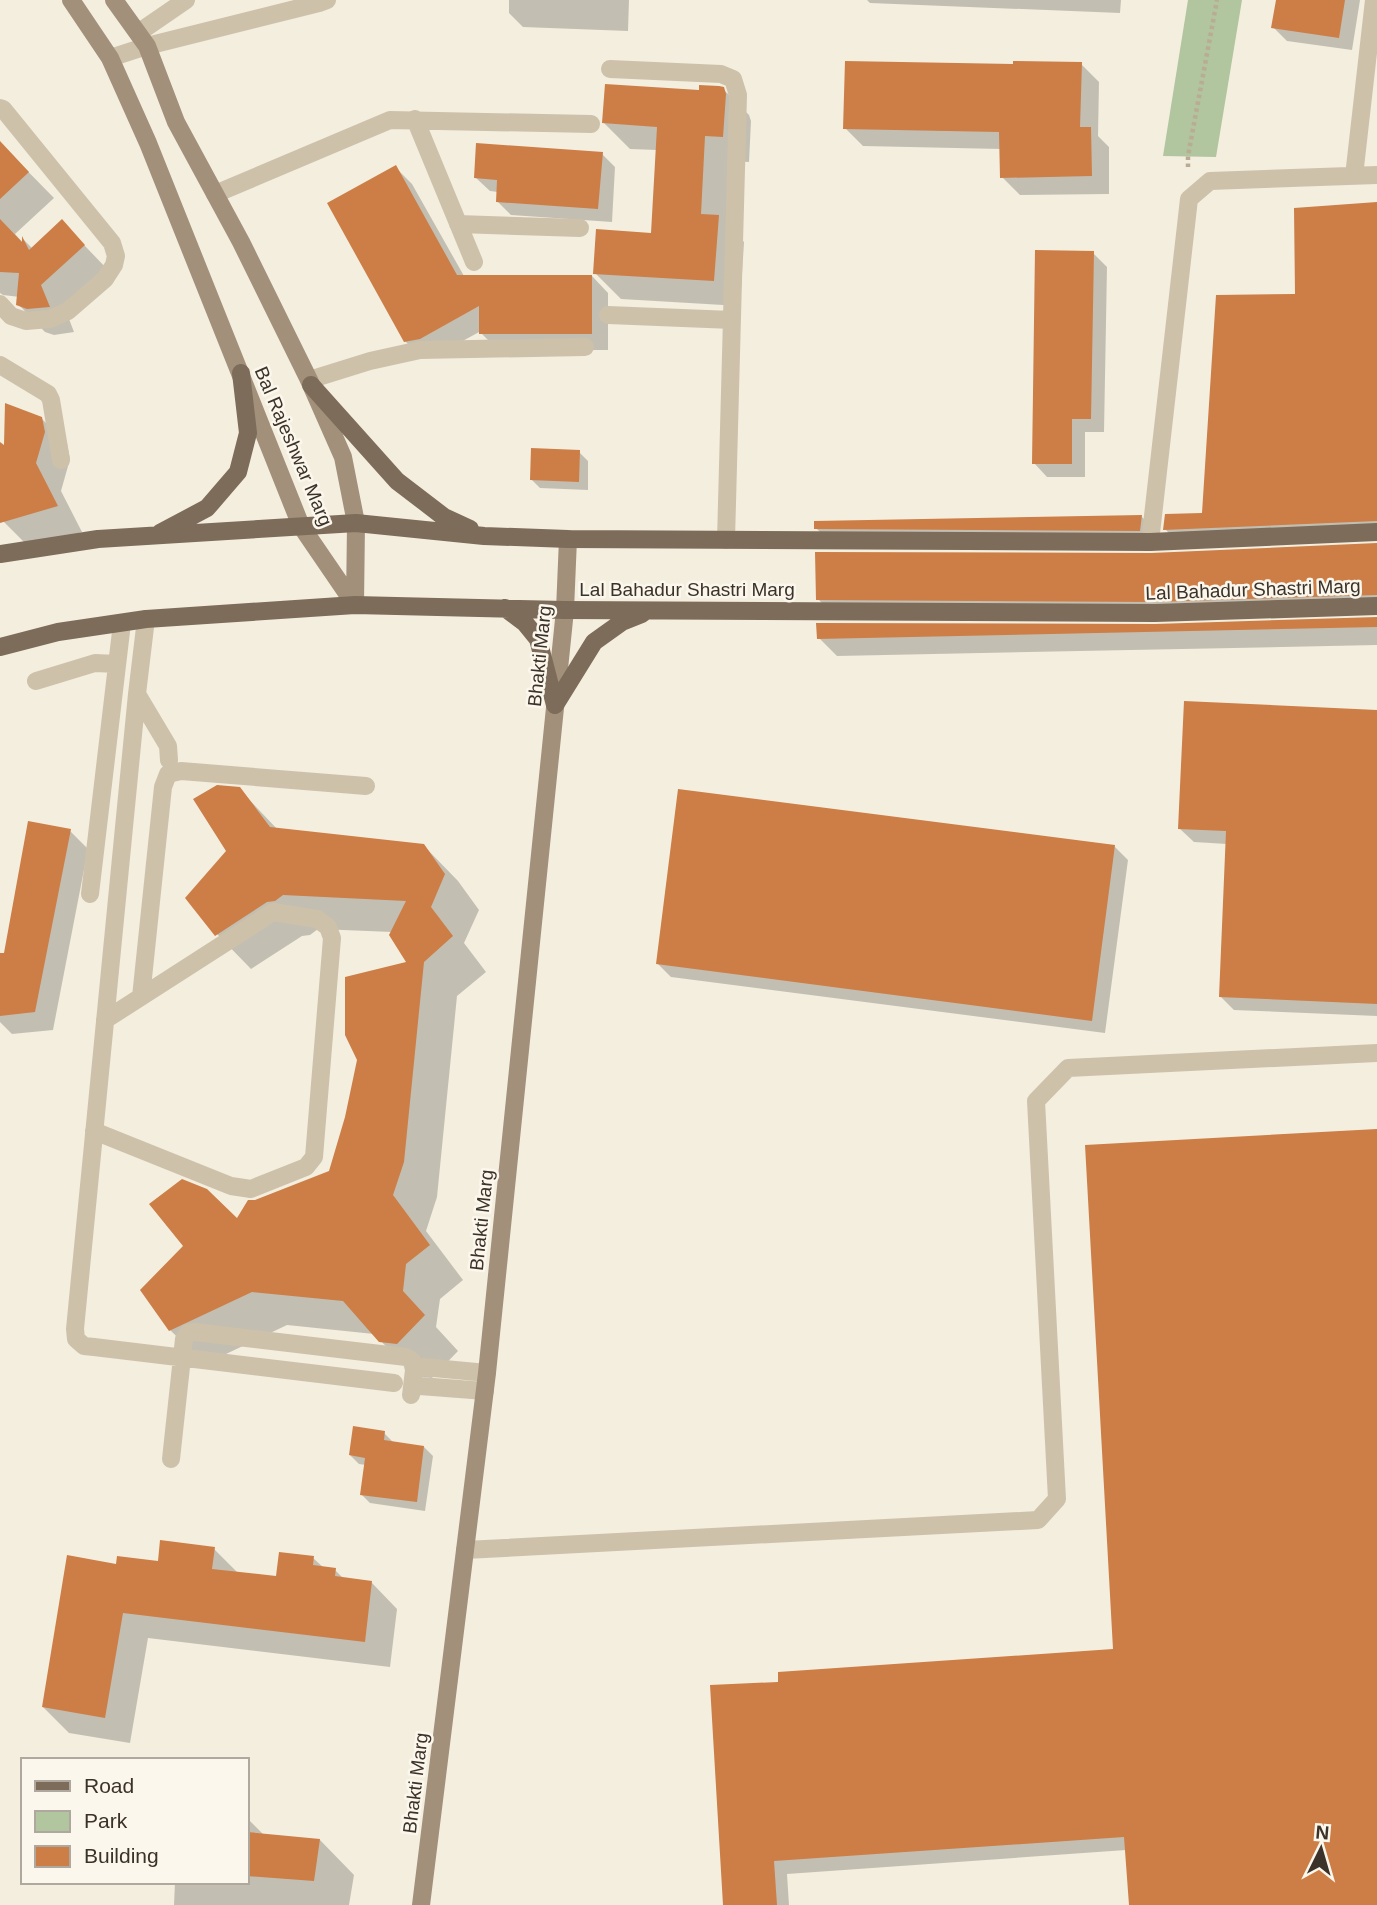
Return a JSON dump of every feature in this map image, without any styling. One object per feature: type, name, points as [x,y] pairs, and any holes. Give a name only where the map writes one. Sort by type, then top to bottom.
[{"type":"main road","name":"Bal Rajeshwar Marg","points":[[71,0],[110,58],[148,143],[301,526],[355,605]]},
{"type":"main road","name":"Bal Rajeshwar Marg","points":[[114,0],[142,40],[176,122],[241,242],[343,457],[356,523],[355,605]]},
{"type":"main road","points":[[154,536],[207,508],[238,472],[248,433],[242,373]]},
{"type":"main road","points":[[310,383],[397,481],[444,517],[484,536]]},
{"type":"main road","points":[[0,554],[98,539],[356,523],[484,536],[726,540],[1150,542],[1377,532]]},
{"type":"main road","name":"Bhakti Marg","points":[[421,1905],[487,1373],[565,610],[568,538]]},
{"type":"main road","name":"Lal Bahadur Shastri Marg","points":[[0,647],[58,632],[146,619],[355,605],[565,610],[1155,613],[1377,606]]},
{"type":"main road","points":[[505,608],[525,623],[538,639],[555,705]]},
{"type":"main road","points":[[555,705],[594,642],[622,622],[651,610]]},
{"type":"street","points":[[110,58],[142,40],[186,0]]},
{"type":"street","points":[[142,40],[319,4],[327,0]]},
{"type":"street","points":[[1354,176],[1374,0]]},
{"type":"street","points":[[610,69],[721,74],[733,79],[738,94],[726,540]]},
{"type":"street","points":[[0,108],[112,243],[116,256],[114,265],[104,279],[68,311],[50,319],[26,321],[11,316],[0,304]]},
{"type":"street","points":[[415,119],[474,262]]},
{"type":"street","points":[[215,194],[390,120],[591,124]]},
{"type":"street","points":[[1150,542],[1189,199],[1210,181],[1377,175]]},
{"type":"street","points":[[458,224],[580,228]]},
{"type":"street","points":[[607,315],[732,320]]},
{"type":"street","points":[[310,383],[370,361],[420,350],[585,346]]},
{"type":"street","points":[[0,365],[48,394],[61,460]]},
{"type":"street","points":[[146,619],[94,1131],[76,1339],[84,1346],[394,1383]]},
{"type":"street","points":[[90,894],[122,623]]},
{"type":"street","points":[[36,681],[95,663],[117,664]]},
{"type":"street","points":[[137,694],[168,746],[169,760]]},
{"type":"street","points":[[141,997],[163,787],[168,774],[181,771],[366,786]]},
{"type":"street","points":[[94,1131],[231,1186],[251,1189],[306,1167],[314,1157],[332,937],[327,927],[317,919],[273,912],[105,1020]]},
{"type":"street","points":[[465,1550],[1038,1520],[1056,1499],[1036,1101],[1068,1068],[1377,1052]]},
{"type":"street","points":[[171,1459],[184,1339],[188,1333],[405,1357],[411,1361],[414,1370],[416,1390],[485,1391]]},
{"type":"street","points":[[423,1367],[487,1373]]},
{"type":"path","points":[[1189,199],[1188,156],[1217,0]]},
{"type":"green space","points":[[1188,0],[1242,0],[1216,157],[1163,156]]},
{"type":"building","points":[[1276,0],[1345,0],[1339,38],[1271,28]]},
{"type":"building","points":[[845,61],[1013,64],[1013,61],[1082,62],[1080,127],[1091,127],[1092,176],[1000,178],[999,132],[843,129]]},
{"type":"building","points":[[605,84],[699,90],[699,85],[724,87],[726,94],[723,137],[705,136],[701,214],[719,215],[714,281],[593,274],[596,229],[651,233],[657,127],[602,123]]},
{"type":"building","points":[[0,141],[29,172],[0,199]]},
{"type":"building","points":[[476,143],[603,152],[598,209],[496,202],[497,180],[474,178]]},
{"type":"building","points":[[396,165],[457,275],[592,275],[592,334],[479,334],[479,306],[420,339],[404,342],[327,203]]},
{"type":"building","points":[[1377,202],[1377,521],[1163,530],[1165,514],[1202,513],[1216,295],[1295,294],[1294,208]]},
{"type":"building","points":[[0,219],[22,242],[22,236],[29,250],[62,219],[85,245],[41,285],[50,307],[27,309],[16,305],[19,273],[0,272]]},
{"type":"building","points":[[1035,250],[1094,251],[1091,419],[1072,419],[1072,464],[1032,464]]},
{"type":"building","points":[[5,403],[42,417],[45,432],[36,463],[58,506],[0,523],[0,442],[4,445]]},
{"type":"building","points":[[531,448],[580,450],[579,482],[530,480]]},
{"type":"building","points":[[1142,515],[1140,531],[814,529],[814,521]]},
{"type":"building","points":[[1377,543],[1377,595],[1155,602],[816,600],[815,552],[1151,553]]},
{"type":"building","points":[[1377,617],[1377,627],[817,639],[816,623],[1155,624]]},
{"type":"building","points":[[1184,701],[1377,710],[1377,1004],[1219,997],[1226,831],[1178,829]]},
{"type":"building","points":[[217,785],[240,787],[270,827],[424,844],[445,874],[431,907],[453,936],[424,962],[404,1162],[393,1195],[430,1245],[406,1264],[403,1291],[425,1315],[397,1344],[379,1342],[343,1301],[252,1292],[169,1331],[140,1290],[183,1246],[149,1204],[182,1179],[207,1189],[237,1218],[248,1200],[255,1200],[329,1171],[345,1117],[357,1060],[345,1035],[345,977],[406,962],[389,935],[406,901],[283,895],[275,901],[267,902],[215,936],[185,898],[226,851],[193,799]]},
{"type":"building","points":[[678,789],[1115,845],[1092,1021],[656,964]]},
{"type":"building","points":[[28,821],[71,829],[35,1012],[0,1016],[0,953],[4,953]]},
{"type":"building","points":[[1377,1129],[1377,1905],[1129,1905],[1124,1837],[774,1861],[777,1905],[723,1905],[710,1685],[778,1682],[778,1672],[1113,1649],[1085,1145]]},
{"type":"building","points":[[353,1426],[385,1431],[384,1440],[424,1446],[417,1502],[360,1495],[365,1458],[349,1455]]},
{"type":"building","points":[[160,1540],[215,1547],[212,1569],[276,1576],[279,1552],[314,1556],[313,1565],[336,1568],[335,1576],[372,1581],[365,1642],[123,1613],[105,1718],[42,1707],[67,1555],[116,1564],[117,1556],[158,1561]]},
{"type":"building","points":[[248,1832],[320,1839],[314,1881],[248,1876]]}]
